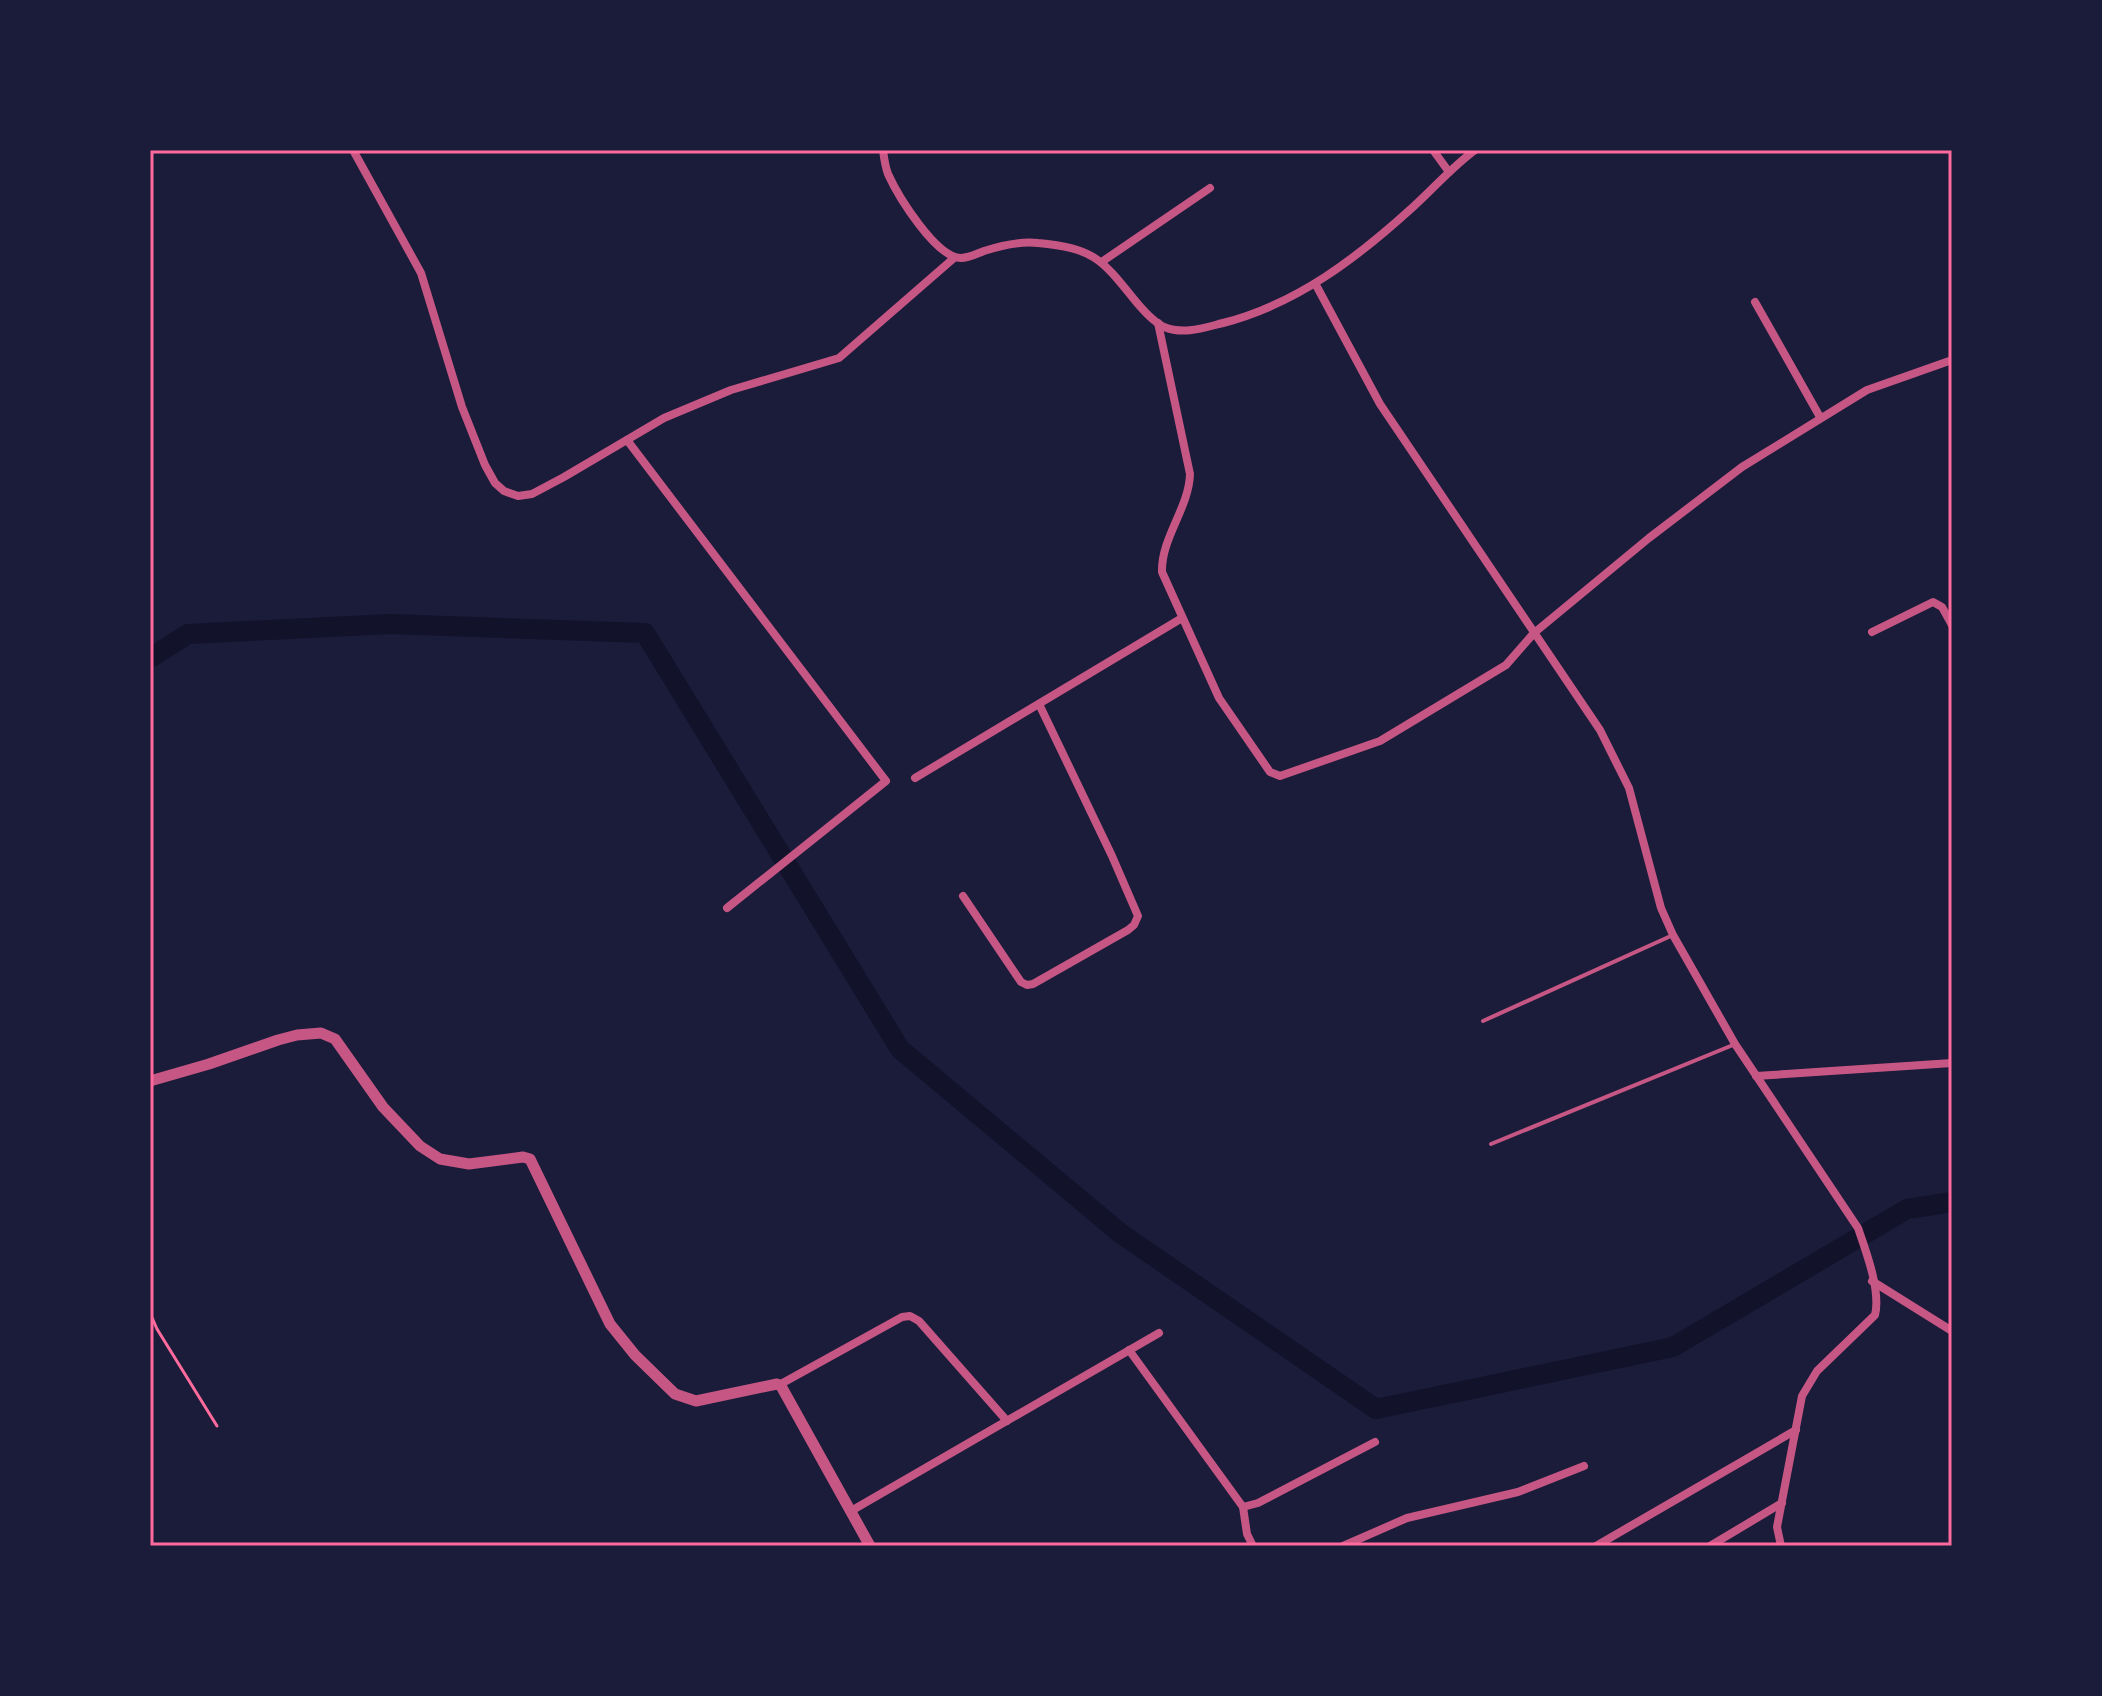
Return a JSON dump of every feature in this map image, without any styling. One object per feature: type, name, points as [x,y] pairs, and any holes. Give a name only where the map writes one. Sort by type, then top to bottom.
[{"type":"street","points":[[353,150],[421,273],[462,407],[495,483],[504,491],[518,496],[532,494],[664,418],[731,390],[839,358],[954,258]]},
{"type":"street","points":[[883,150],[886,169],[907,206],[943,251],[954,258],[1036,242],[1083,251],[1103,261],[1140,307],[1158,323],[1180,332],[1238,319],[1316,285],[1411,209],[1475,150]]},
{"type":"street","points":[[1433,150],[1449,172]]},
{"type":"street","points":[[1103,261],[1210,188]]},
{"type":"street","points":[[1316,285],[1380,404],[1600,730],[1624,777],[1661,908],[1673,935],[1735,1044],[1858,1228],[1868,1258],[1877,1306],[1875,1315],[1810,1380],[1802,1396],[1777,1527],[1781,1546]]},
{"type":"street","points":[[1755,302],[1820,417]]},
{"type":"street","points":[[1158,323],[1190,474],[1161,568],[1224,707],[1270,772],[1280,776],[1380,741],[1506,665],[1534,633],[1719,483],[1867,390],[1952,360]]},
{"type":"street","points":[[627,440],[886,781],[727,908]]},
{"type":"street","points":[[1872,632],[1933,602],[1942,607],[1952,625]]},
{"type":"street","points":[[915,778],[1182,618]]},
{"type":"street","points":[[963,896],[1021,982],[1027,985],[1128,930],[1136,922],[1138,916],[1112,856],[1039,704]]},
{"type":"street","points":[[150,1081],[297,1035],[321,1033],[335,1039],[383,1107],[420,1146],[440,1159],[469,1164],[523,1157],[533,1162],[610,1324],[635,1355],[675,1394],[696,1401],[779,1385],[902,1317],[910,1316],[919,1321],[1007,1421]]},
{"type":"street","points":[[1756,1076],[1952,1063]]},
{"type":"street","points":[[1872,1281],[1952,1331]]},
{"type":"street","points":[[851,1511],[1159,1333]]},
{"type":"street","points":[[1129,1350],[1243,1507],[1247,1534],[1253,1546]]},
{"type":"street","points":[[779,1385],[785,1390],[870,1546]]},
{"type":"street","points":[[1596,1546],[1796,1430]]},
{"type":"street","points":[[1243,1507],[1258,1503],[1375,1442]]},
{"type":"street","points":[[1343,1546],[1407,1518],[1518,1492],[1584,1466]]},
{"type":"street","points":[[1710,1546],[1782,1503]]},
{"type":"lane","points":[[1483,1021],[1673,935]]},
{"type":"lane","points":[[1491,1144],[1735,1044]]},
{"type":"path","points":[[150,1313],[217,1426]]},
{"type":"waterway","points":[[150,658],[188,634],[390,624],[645,633],[900,1049],[1120,1233],[1376,1409],[1673,1347],[1907,1209],[1952,1202]]}]
